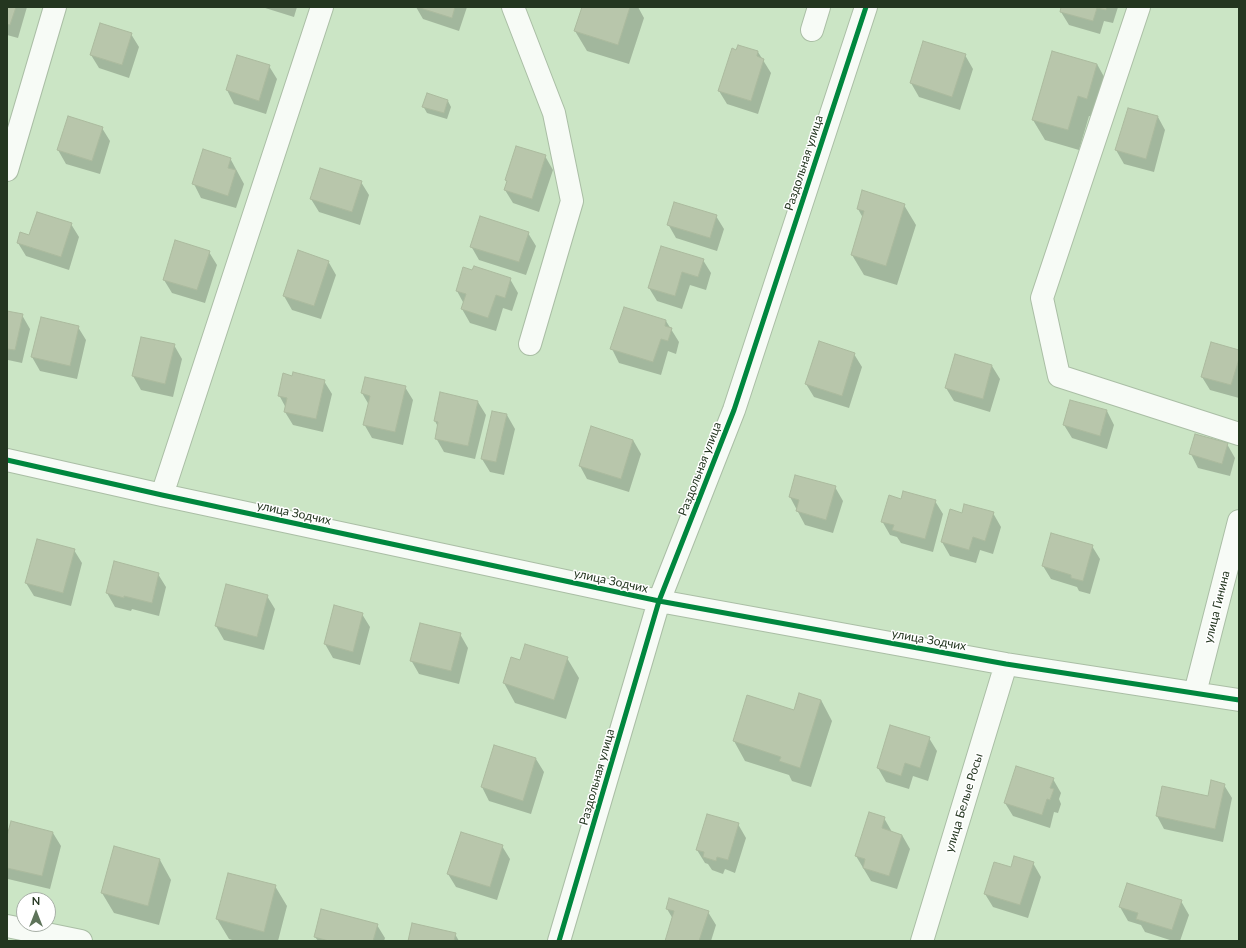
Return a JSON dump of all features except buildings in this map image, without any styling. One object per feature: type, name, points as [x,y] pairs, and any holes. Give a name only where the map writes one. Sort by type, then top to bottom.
[{"type":"street","points":[[7,170],[55,7]]},
{"type":"street","points":[[162,495],[322,7]]},
{"type":"street","points":[[513,7],[554,113],[572,201],[530,344]]},
{"type":"street","points":[[812,30],[819,7]]},
{"type":"street","name":"Раздольная улица","points":[[559,941],[659,601],[734,410],[866,7]]},
{"type":"street","points":[[1139,7],[1042,298],[1059,376],[1239,434]]},
{"type":"street","name":"улица Зодчих","points":[[7,460],[162,495],[659,601],[1006,664],[1239,700]]},
{"type":"street","name":"улица Гинина","points":[[1195,693],[1239,521]]},
{"type":"street","name":"улица Белые Росы","points":[[922,941],[1006,664]]},
{"type":"street","points":[[7,926],[81,941]]},
{"type":"cycle path","points":[[559,941],[659,601],[734,410],[866,7]]},
{"type":"cycle path","points":[[7,460],[162,495],[659,601],[1006,664],[1239,700]]}]
